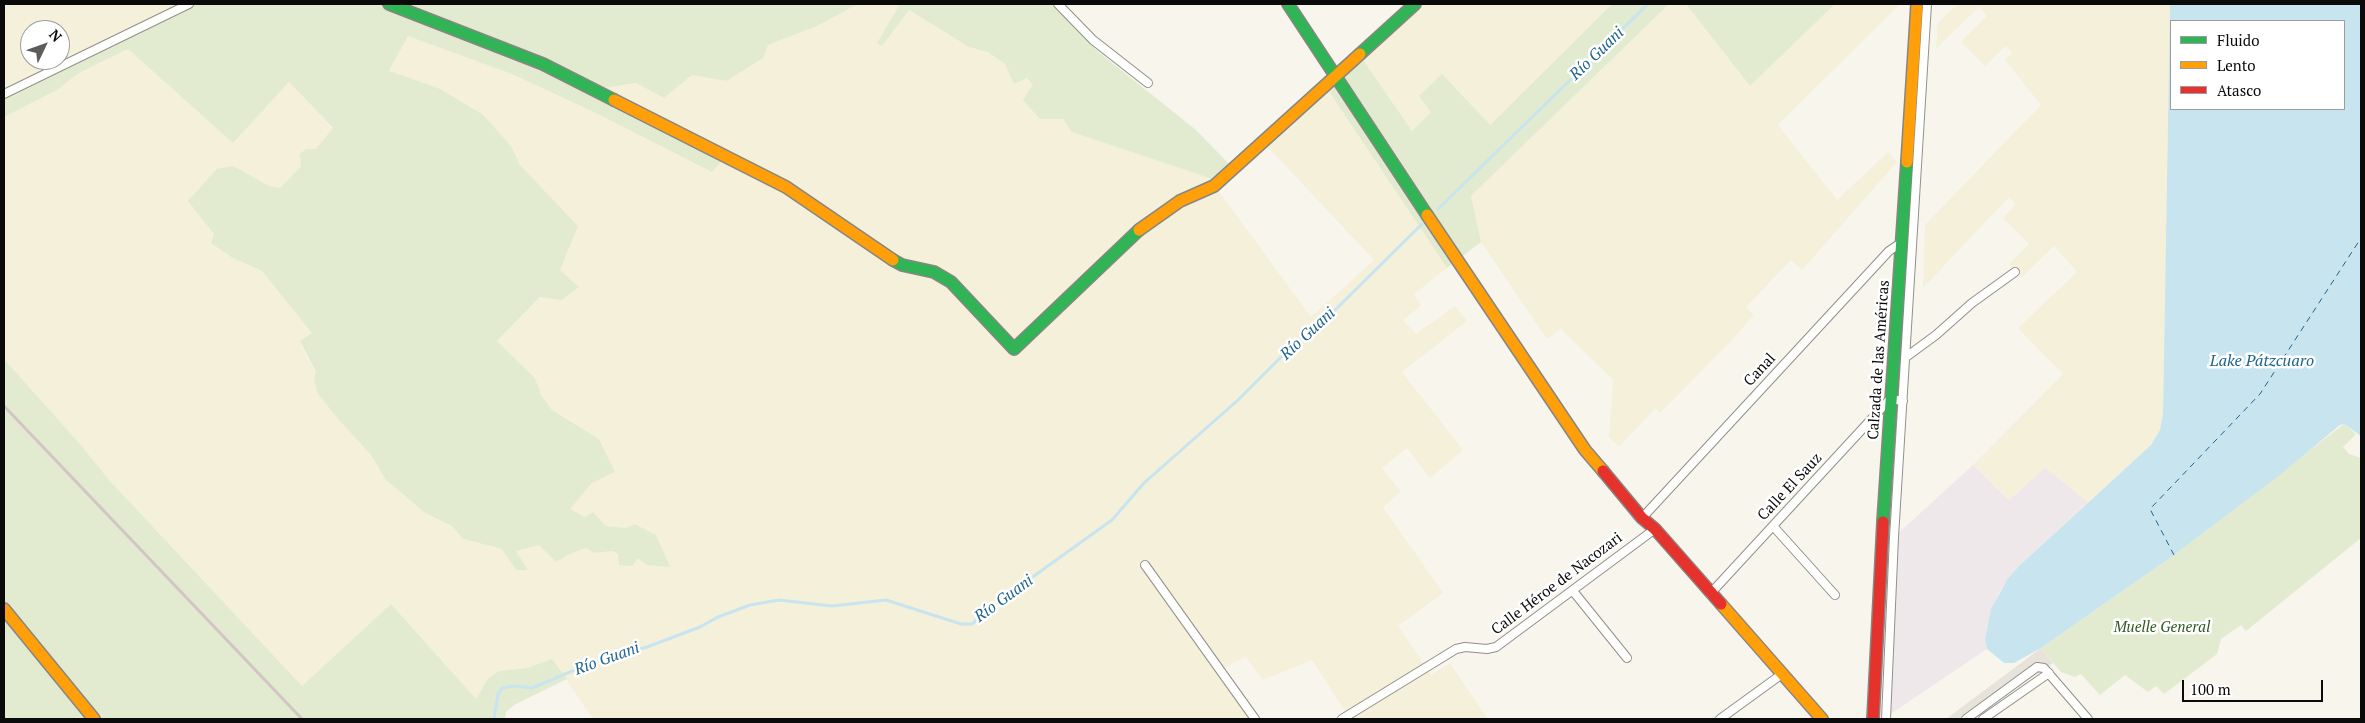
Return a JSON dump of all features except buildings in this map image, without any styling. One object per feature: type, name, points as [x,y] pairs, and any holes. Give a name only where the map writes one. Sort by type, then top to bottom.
[{"type":"street","points":[[4,94],[189,4]]},
{"type":"street","points":[[389,4],[543,64],[786,187],[902,265],[934,272],[951,282],[973,303],[1014,349],[1145,224],[1180,200],[1214,186],[1415,4]]},
{"type":"street","points":[[1058,4],[1093,40],[1148,83]]},
{"type":"street","points":[[1288,4],[1585,450],[1642,518],[1655,529],[1710,594],[1822,719]]},
{"type":"street","name":"Calzada de las Américas","points":[[1886,719],[1894,536],[1906,357],[1917,4]]},
{"type":"street","name":"Calzada de las Américas","points":[[1873,719],[1890,399],[1894,375],[1901,243],[1927,4]]},
{"type":"street","name":"Canal","points":[[1642,518],[1889,251],[1901,243]]},
{"type":"street","points":[[1906,357],[1936,336],[1972,303],[2016,272]]},
{"type":"street","points":[[1890,399],[1903,401]]},
{"type":"street","name":"Calle El Sauz","points":[[1710,594],[1890,399]]},
{"type":"street","points":[[1773,526],[1835,595]]},
{"type":"street","name":"Calle Héroe de Nacozari","points":[[1342,719],[1456,649],[1465,647],[1487,649],[1496,647],[1655,529]]},
{"type":"street","points":[[1146,565],[1254,719]]},
{"type":"street","points":[[1573,591],[1627,658]]},
{"type":"street","points":[[4,609],[94,719]]},
{"type":"street","points":[[1966,719],[2037,668],[2044,668],[2088,719]]},
{"type":"street","points":[[1720,719],[1782,674]]},
{"type":"street","points":[[1984,719],[2049,674]]},
{"type":"shaded area","points":[[4,4],[189,4],[70,62],[70,20],[20,20],[20,70],[53,70],[4,94]]},
{"type":"shaded area","points":[[858,4],[900,4],[877,43],[882,45],[909,10],[969,47],[988,52],[1005,64],[1014,83],[1027,78],[1033,85],[1040,119],[1063,119],[1073,132],[1209,178],[1311,317],[1374,260],[1262,141],[1324,84],[1447,268],[1414,294],[1421,306],[1403,320],[1416,334],[1455,306],[1467,321],[1402,372],[1463,450],[1430,478],[1407,448],[1382,468],[1401,492],[1383,507],[1443,593],[1398,626],[1431,675],[1450,663],[1488,719],[1350,719],[1312,660],[1263,680],[1246,657],[1219,670],[1253,719],[593,719],[552,659],[527,668],[499,671],[476,699],[391,604],[302,686],[110,481],[79,443],[4,359],[4,117],[57,90],[79,73],[128,49],[233,143],[289,82],[333,129],[316,149],[306,149],[301,166],[280,188],[269,186],[233,258],[262,271],[313,333],[300,341],[316,372],[318,394],[371,455],[386,480],[425,513],[452,526],[463,539],[502,549],[516,570],[528,569],[515,551],[539,545],[556,562],[586,548],[594,553],[613,551],[619,554],[619,564],[638,558],[660,546],[656,535],[635,524],[626,528],[606,526],[593,512],[585,517],[569,509],[592,483],[615,472],[599,439],[552,410],[541,395],[535,378],[497,341],[541,297],[562,300],[579,287],[560,270],[578,226],[520,165],[511,146],[438,88],[389,72],[408,35],[512,74],[600,115],[727,154],[603,88],[636,83],[664,98],[692,75],[726,81],[768,45],[817,26]]},
{"type":"shaded area","points":[[1415,4],[1612,4],[1490,125],[1431,112],[1412,131],[1359,54]]},
{"type":"shaded area","points":[[1669,4],[1686,4],[1750,86],[1835,4],[1900,4],[1778,125],[1837,200],[1888,152],[1897,162],[1802,270],[1791,260],[1746,307],[1754,315],[1730,342],[1660,413],[1656,408],[1619,447],[1609,437],[1613,380],[1561,329],[1547,339],[1481,242],[1471,196]]},
{"type":"shaded area","points":[[1958,4],[2170,4],[2163,413],[2160,430],[2151,445],[2088,502],[2045,467],[2009,500],[1973,465],[2063,374],[2018,328],[2077,272],[2054,246],[2022,277],[2009,264],[2029,244],[2003,218],[2016,204],[2009,197],[1923,288],[1925,225],[2041,105],[2005,60],[2012,53],[2006,46],[1985,66],[1961,42],[1987,16],[1979,7],[1936,49],[1938,23]]},
{"type":"shaded area","points":[[1973,465],[2009,500],[2045,467],[2088,502],[2020,565],[1999,592],[1987,625],[1985,638],[1987,649],[1886,717],[1894,537]]},
{"type":"shaded area","points":[[2041,648],[2053,663],[1971,719],[1946,719]]},
{"type":"green space","points":[[189,4],[858,4],[817,26],[768,45],[763,58],[726,81],[692,75],[664,98],[636,83],[604,88],[728,154],[712,172],[600,115],[512,74],[408,36],[389,71],[438,88],[482,114],[511,146],[520,165],[578,226],[560,270],[579,287],[562,300],[540,297],[497,341],[535,378],[541,395],[552,410],[599,439],[615,472],[592,483],[570,509],[585,517],[593,512],[606,526],[626,528],[635,524],[656,535],[670,567],[647,565],[638,558],[632,566],[619,565],[618,554],[613,551],[594,553],[586,548],[556,562],[539,545],[516,551],[528,570],[516,570],[502,549],[463,539],[452,526],[425,513],[386,480],[371,455],[318,394],[314,379],[316,372],[300,341],[312,333],[262,271],[233,258],[211,243],[214,234],[188,201],[217,169],[233,166],[269,186],[280,188],[301,166],[300,154],[306,149],[316,149],[333,128],[289,82],[233,143],[128,49],[79,73],[57,90],[4,117],[4,94],[53,70],[70,70],[70,62]]},
{"type":"green space","points":[[900,4],[1056,4],[1096,50],[1196,130],[1232,167],[1214,186],[1209,178],[1072,132],[1063,119],[1040,119],[1023,100],[1033,85],[1027,78],[1014,84],[1005,64],[988,52],[969,47],[909,10],[882,46],[877,43]]},
{"type":"green space","points":[[1612,4],[1669,4],[1471,196],[1481,242],[1447,268],[1324,84],[1359,54],[1412,131],[1431,112],[1419,96],[1442,74],[1490,125]]},
{"type":"green space","points":[[1686,4],[1835,4],[1750,86]]},
{"type":"green space","points":[[4,359],[79,443],[110,481],[302,686],[391,604],[476,699],[488,679],[499,671],[527,668],[552,659],[567,679],[514,705],[506,712],[505,719],[4,719]]},
{"type":"green space","name":"Muelle General","points":[[2344,424],[2356,434],[2343,447],[2349,454],[2361,458],[2361,538],[2246,631],[2241,625],[2221,639],[2217,654],[2164,694],[2156,686],[2148,692],[2125,675],[2100,695],[2081,674],[2075,677],[2061,672],[2041,648],[2174,555]]},
{"type":"water","name":"Lake Pátzcuaro","points":[[2170,4],[2361,4],[2361,436],[2344,424],[2340,425],[2281,474],[2174,555],[2041,648],[2014,663],[2004,663],[1987,649],[1985,638],[1991,609],[2007,580],[2020,565],[2151,445],[2160,430],[2163,413]]},
{"type":"waterway","name":"Río Guani","points":[[1438,209],[1648,4]]},
{"type":"waterway","name":"Río Guani","points":[[494,719],[498,694],[502,688],[515,686],[532,688],[589,664],[647,647],[700,627],[718,617],[750,605],[779,600],[832,606],[886,600],[961,624],[972,624],[1006,596],[1112,520],[1144,483],[1238,400],[1282,356],[1333,312],[1422,224]]},
{"type":"ferry route","points":[[2174,555],[2150,509],[2260,394],[2361,238]]},
{"type":"railway","points":[[4,406],[302,719]]},
{"type":"traffic: fast","points":[[389,4],[543,64],[614,100]]},
{"type":"traffic: fast","points":[[1288,4],[1427,215]]},
{"type":"traffic: fast","points":[[1360,54],[1415,4]]},
{"type":"traffic: fast","points":[[1883,522],[1907,162]]},
{"type":"traffic: fast","points":[[893,260],[902,265],[934,272],[951,282],[1014,349],[1139,230]]},
{"type":"traffic: slow","points":[[1907,162],[1917,4]]},
{"type":"traffic: slow","points":[[1139,230],[1180,201],[1214,186],[1360,54]]},
{"type":"traffic: slow","points":[[614,100],[786,187],[893,260]]},
{"type":"traffic: slow","points":[[1427,215],[1585,450],[1603,471]]},
{"type":"traffic: slow","points":[[1721,604],[1822,719]]},
{"type":"traffic: slow","points":[[4,609],[94,719]]},
{"type":"traffic: jam","points":[[1603,471],[1642,518],[1655,529],[1721,604]]},
{"type":"traffic: jam","points":[[1873,719],[1883,522]]}]
